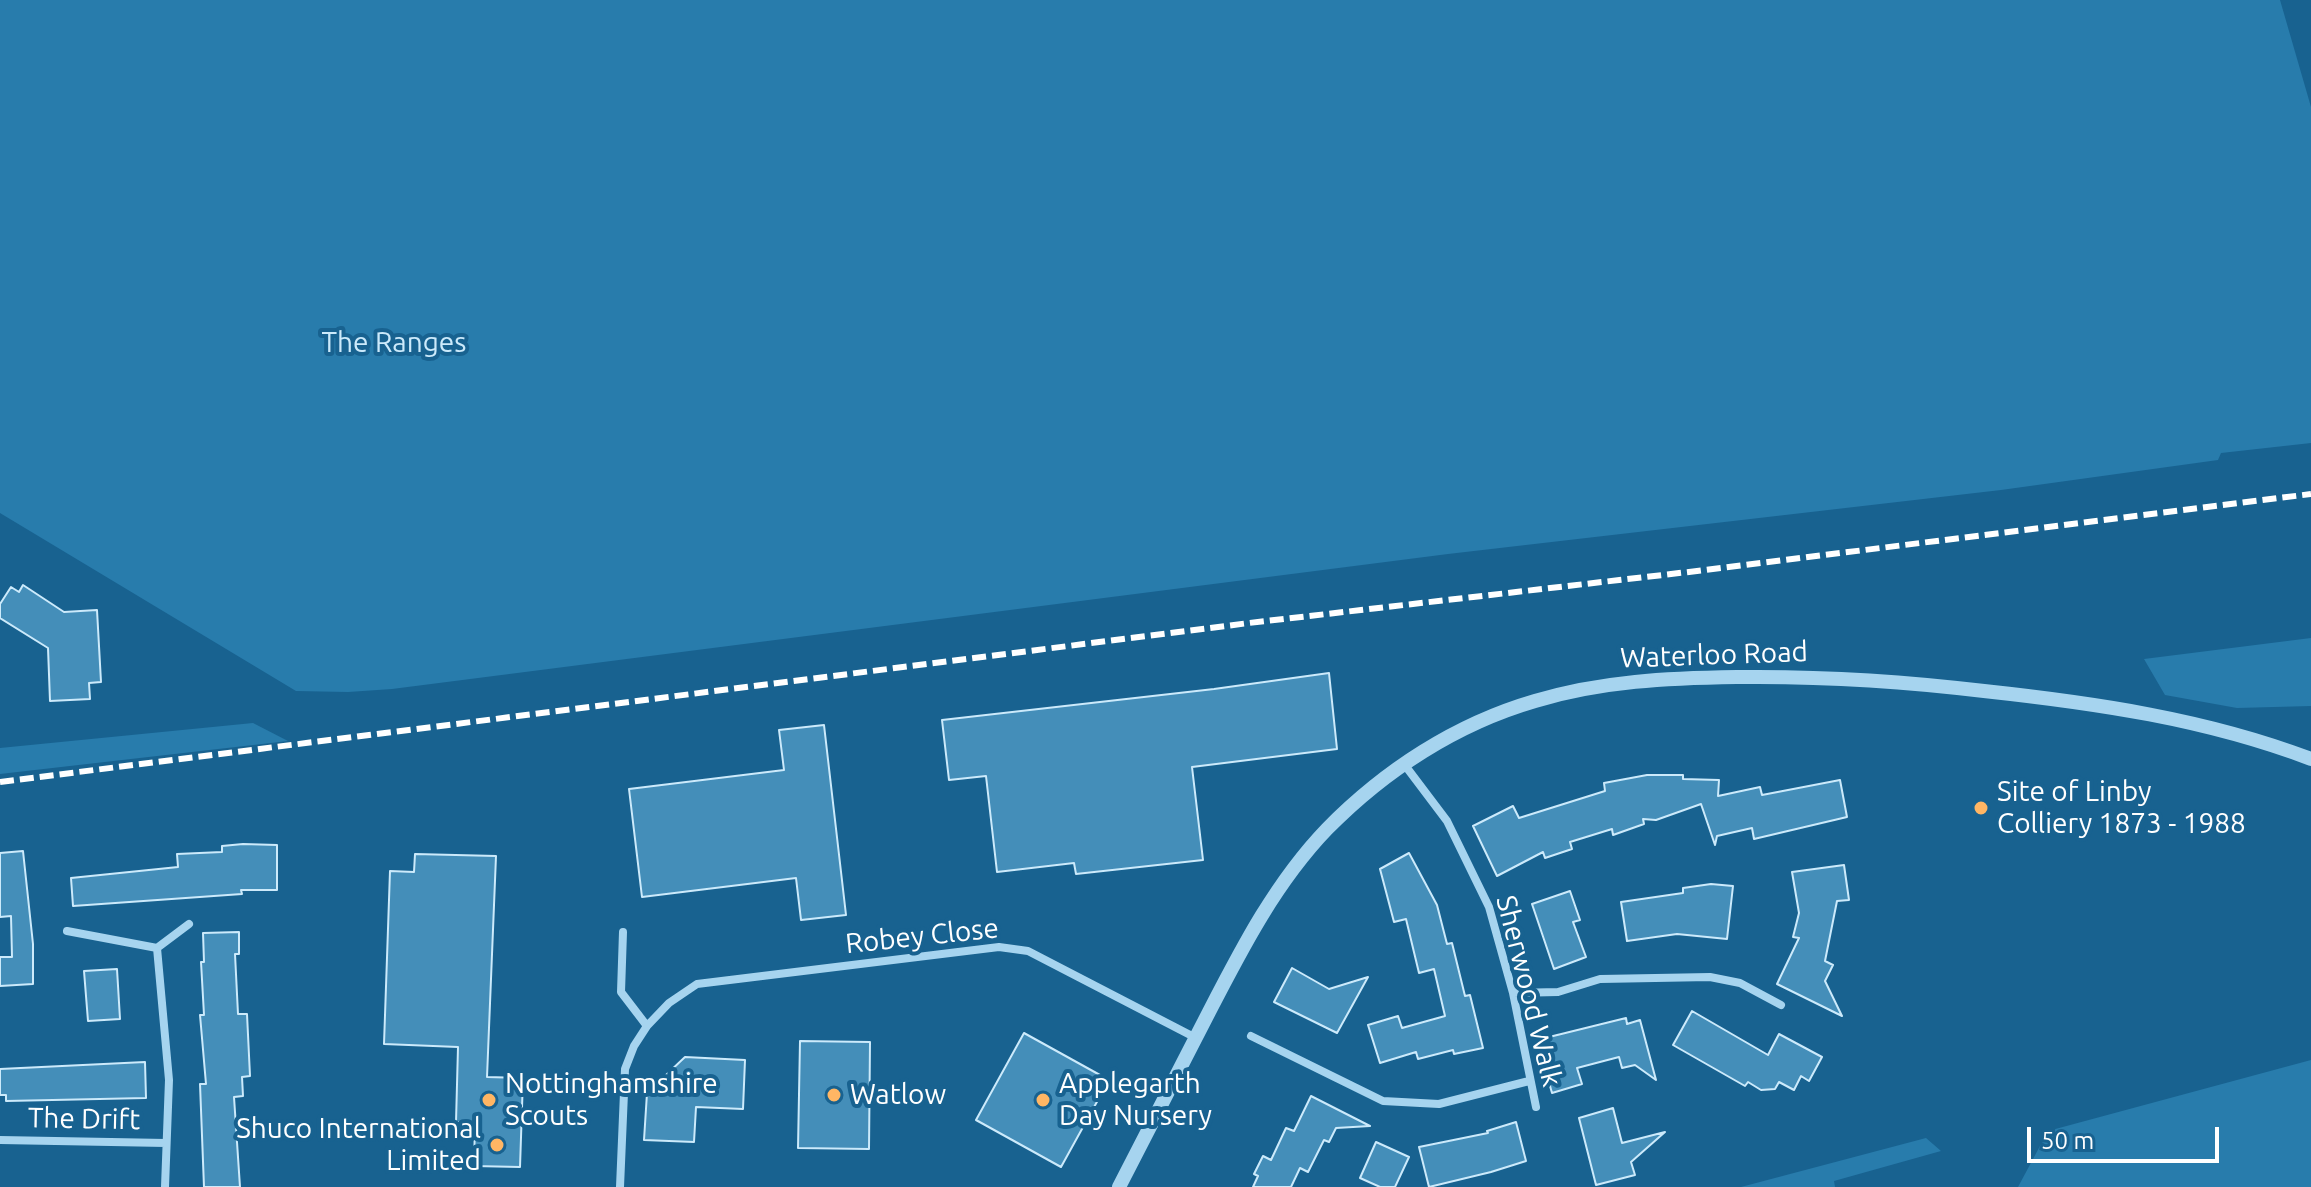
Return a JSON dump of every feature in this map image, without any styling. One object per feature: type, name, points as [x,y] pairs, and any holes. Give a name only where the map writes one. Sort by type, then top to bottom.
[{"type":"street","name":"Waterloo Road","points":[[1119,1187],[1249,936],[1285,880],[1326,830],[1367,792],[1404,764],[1470,724],[1536,701],[1655,678],[1812,676],[1936,685],[2090,703],[2168,717],[2311,759]]},
{"type":"street","name":"Sherwood Walk","points":[[1404,764],[1447,821],[1489,907],[1513,993],[1536,1107]]},
{"type":"street","points":[[67,931],[157,948],[189,924]]},
{"type":"street","points":[[623,932],[621,992],[647,1026]]},
{"type":"street","name":"Robey Close","points":[[620,1187],[625,1069],[634,1046],[647,1026],[669,1003],[697,984],[999,947],[1028,951],[1196,1038]]},
{"type":"street","points":[[157,948],[169,1080],[165,1187]]},
{"type":"street","points":[[1513,993],[1558,992],[1600,979],[1710,977],[1740,983],[1781,1005]]},
{"type":"street","points":[[1251,1036],[1383,1101],[1439,1104],[1529,1081]]},
{"type":"street","name":"The Drift","points":[[0,1140],[166,1143]]},
{"type":"green space","name":"The Ranges","points":[[0,0],[2280,0],[2311,107],[2311,443],[2221,453],[2218,460],[2001,490],[1448,554],[392,689],[296,691],[0,513]]},
{"type":"green space","points":[[2311,638],[2311,706],[2237,708],[2165,695],[2144,659]]},
{"type":"green space","points":[[253,723],[288,741],[0,774],[0,748]]},
{"type":"green space","points":[[2311,1060],[2311,1187],[2018,1187],[2048,1131]]},
{"type":"green space","points":[[1926,1138],[1941,1151],[1834,1181],[1835,1187],[1741,1187]]},
{"type":"building","points":[[23,585],[64,612],[97,610],[101,682],[89,683],[90,699],[50,701],[48,648],[0,618],[0,604],[11,587],[19,592]]},
{"type":"building","points":[[1329,673],[1337,749],[1192,767],[1203,860],[1076,874],[1074,863],[997,872],[986,776],[949,780],[942,720]]},
{"type":"building","points":[[824,725],[846,915],[801,920],[796,878],[642,897],[629,789],[784,770],[779,730]]},
{"type":"building","points":[[1647,775],[1683,775],[1683,779],[1719,780],[1718,796],[1760,787],[1762,795],[1840,780],[1847,817],[1754,839],[1752,828],[1717,836],[1715,845],[1701,804],[1656,820],[1643,819],[1644,824],[1613,835],[1612,829],[1570,842],[1572,849],[1545,858],[1543,852],[1497,876],[1473,826],[1513,806],[1519,818],[1605,791],[1604,783]]},
{"type":"building","points":[[277,845],[277,890],[241,890],[242,894],[73,906],[71,878],[178,867],[177,854],[222,852],[222,846]]},
{"type":"building","points":[[23,851],[33,944],[33,984],[0,986],[0,957],[12,957],[11,916],[0,917],[0,853]]},
{"type":"building","points":[[1409,853],[1437,905],[1447,944],[1452,943],[1465,996],[1470,995],[1483,1048],[1454,1054],[1453,1050],[1418,1059],[1416,1052],[1380,1063],[1368,1025],[1398,1016],[1402,1028],[1445,1016],[1434,969],[1419,973],[1406,919],[1394,922],[1380,869]]},
{"type":"building","points":[[415,854],[496,856],[487,1077],[523,1078],[520,1167],[474,1166],[475,1122],[456,1122],[458,1047],[384,1044],[390,871],[414,872]]},
{"type":"building","points":[[1844,865],[1849,900],[1837,901],[1825,961],[1833,965],[1825,981],[1842,1016],[1777,984],[1799,938],[1793,937],[1799,913],[1792,872]]},
{"type":"building","points":[[1711,884],[1733,886],[1727,939],[1677,934],[1627,941],[1621,902],[1683,893],[1683,888]]},
{"type":"building","points":[[1570,891],[1580,920],[1573,922],[1586,957],[1554,969],[1532,904]]},
{"type":"building","points":[[239,932],[239,954],[235,954],[238,1014],[247,1014],[250,1076],[242,1077],[243,1096],[234,1097],[240,1187],[204,1187],[200,1084],[206,1084],[200,1015],[204,1015],[203,933]]},
{"type":"building","points":[[1292,968],[1329,989],[1368,977],[1337,1033],[1274,1002]]},
{"type":"building","points":[[117,969],[120,1019],[88,1021],[84,971]]},
{"type":"building","points":[[1692,1011],[1768,1055],[1779,1034],[1822,1057],[1809,1081],[1801,1076],[1794,1090],[1779,1082],[1775,1089],[1761,1090],[1748,1082],[1745,1086],[1673,1045]]},
{"type":"building","points":[[1626,1018],[1627,1024],[1640,1020],[1656,1080],[1635,1065],[1622,1068],[1619,1057],[1577,1068],[1582,1084],[1552,1093],[1537,1040]]},
{"type":"building","name":"Applegarth Day Nursery","points":[[1024,1033],[1109,1080],[1061,1167],[976,1120]]},
{"type":"building","name":"Watlow","points":[[800,1041],[870,1042],[869,1149],[798,1148]]},
{"type":"building","points":[[685,1057],[745,1060],[743,1109],[696,1107],[694,1142],[644,1140],[647,1093]]},
{"type":"building","points":[[145,1062],[146,1098],[6,1101],[6,1095],[0,1095],[0,1069]]},
{"type":"building","points":[[1311,1096],[1370,1126],[1336,1128],[1329,1142],[1324,1140],[1308,1172],[1300,1168],[1291,1187],[1253,1187],[1258,1176],[1254,1174],[1263,1156],[1271,1160],[1286,1128],[1294,1131]]},
{"type":"building","points":[[1613,1108],[1622,1143],[1665,1132],[1631,1162],[1635,1175],[1596,1185],[1579,1118]]},
{"type":"building","points":[[1516,1122],[1526,1161],[1429,1187],[1419,1147],[1488,1133]]},
{"type":"building","points":[[1376,1142],[1409,1157],[1395,1187],[1380,1187],[1360,1178]]},
{"type":"railway","points":[[0,782],[1249,623],[1697,571],[2311,494]]},
{"type":"place","name":"Site of Linby Colliery 1873 - 1988","points":[[1981,808]]},
{"type":"place","name":"Watlow","points":[[834,1095]]},
{"type":"place","name":"Nottinghamshire Scouts","points":[[489,1100]]},
{"type":"place","name":"Applegarth Day Nursery","points":[[1043,1100]]},
{"type":"place","name":"Shuco International Limited","points":[[497,1145]]}]
